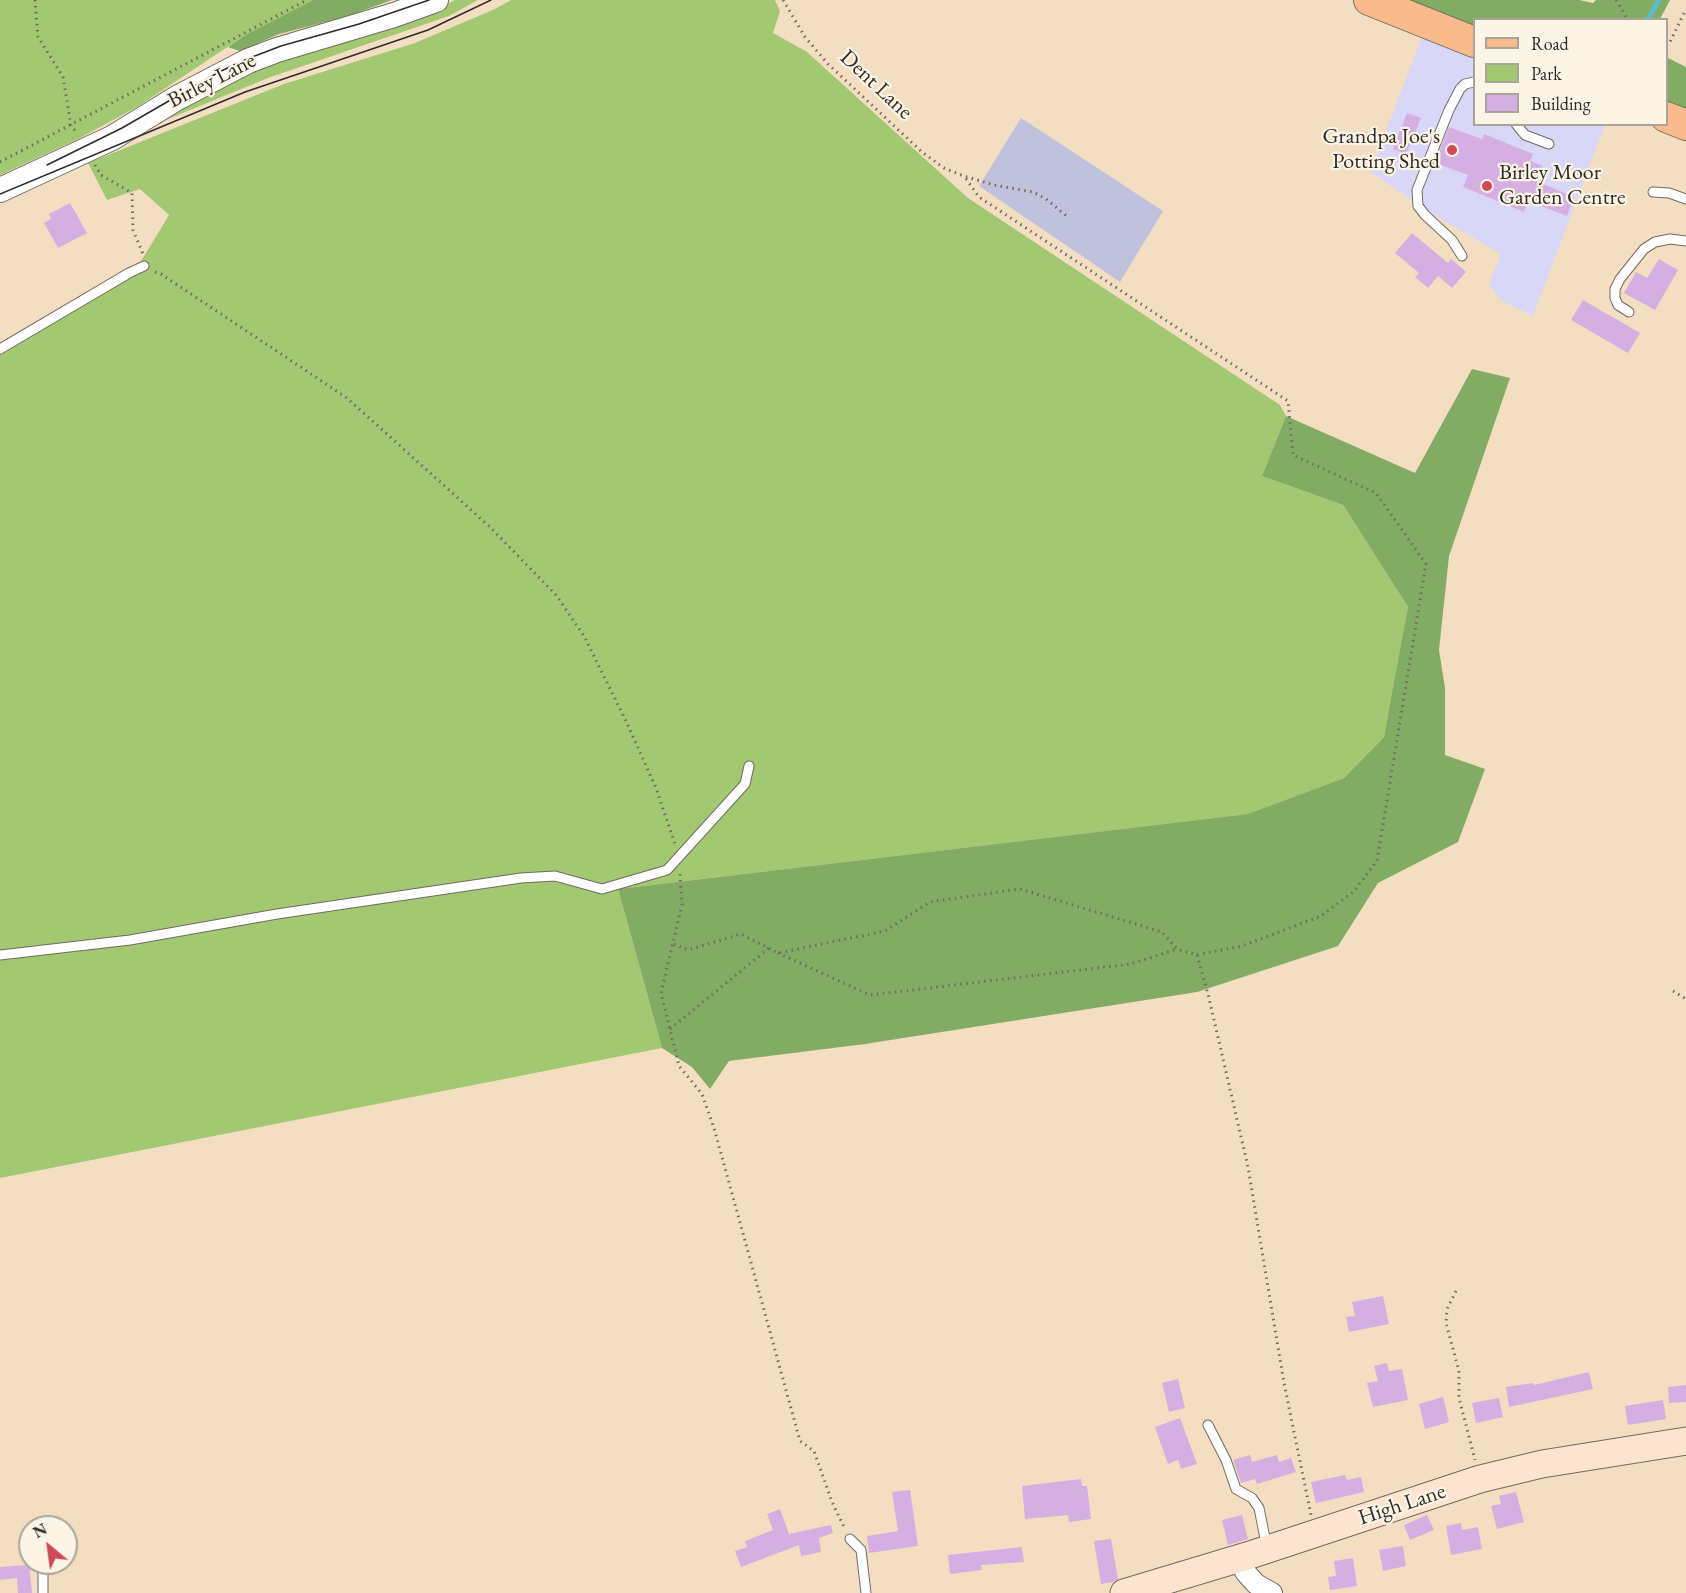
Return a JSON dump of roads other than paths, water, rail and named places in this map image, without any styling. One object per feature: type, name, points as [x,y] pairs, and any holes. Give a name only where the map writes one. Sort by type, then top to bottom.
[{"type":"main road","points":[[1369,0],[1473,42]]},
{"type":"main road","points":[[1668,118],[1686,124]]},
{"type":"main road","name":"High Lane","points":[[1124,1593],[1238,1559],[1480,1479],[1542,1464],[1686,1441]]},
{"type":"street","name":"Birley Lane","points":[[0,190],[112,138],[177,98],[248,61],[287,46],[394,15],[436,0]]},
{"type":"street","points":[[1238,1559],[1246,1574],[1256,1584],[1272,1593]]},
{"type":"lane","points":[[1462,256],[1452,240],[1418,206],[1417,190],[1449,110],[1460,89],[1465,84],[1473,82]]},
{"type":"lane","points":[[1518,126],[1525,135],[1549,144]]},
{"type":"lane","points":[[1653,192],[1669,193],[1686,199]]},
{"type":"lane","points":[[1629,312],[1618,305],[1615,289],[1620,279],[1644,249],[1655,242],[1670,239],[1686,241]]},
{"type":"lane","points":[[0,349],[144,266]]},
{"type":"lane","points":[[0,955],[130,939],[277,914],[521,878],[555,876],[602,889],[667,870],[745,784],[749,766]]},
{"type":"lane","points":[[1209,1425],[1226,1460],[1236,1489],[1252,1498],[1259,1508],[1268,1549]]},
{"type":"lane","points":[[850,1539],[861,1550],[866,1593]]},
{"type":"lane","points":[[43,1575],[43,1593]]},
{"type":"waterway","points":[[1648,18],[1659,0]]},
{"type":"tram line","points":[[47,165],[122,128],[219,72],[247,59],[281,46],[359,24],[429,0]]},
{"type":"tram line","points":[[0,194],[245,92],[428,30],[491,0]]},
{"type":"place","name":"Grandpa Joe's Potting Shed","points":[[1452,150]]},
{"type":"place","name":"Birley Moor Garden Centre","points":[[1487,186]]}]
